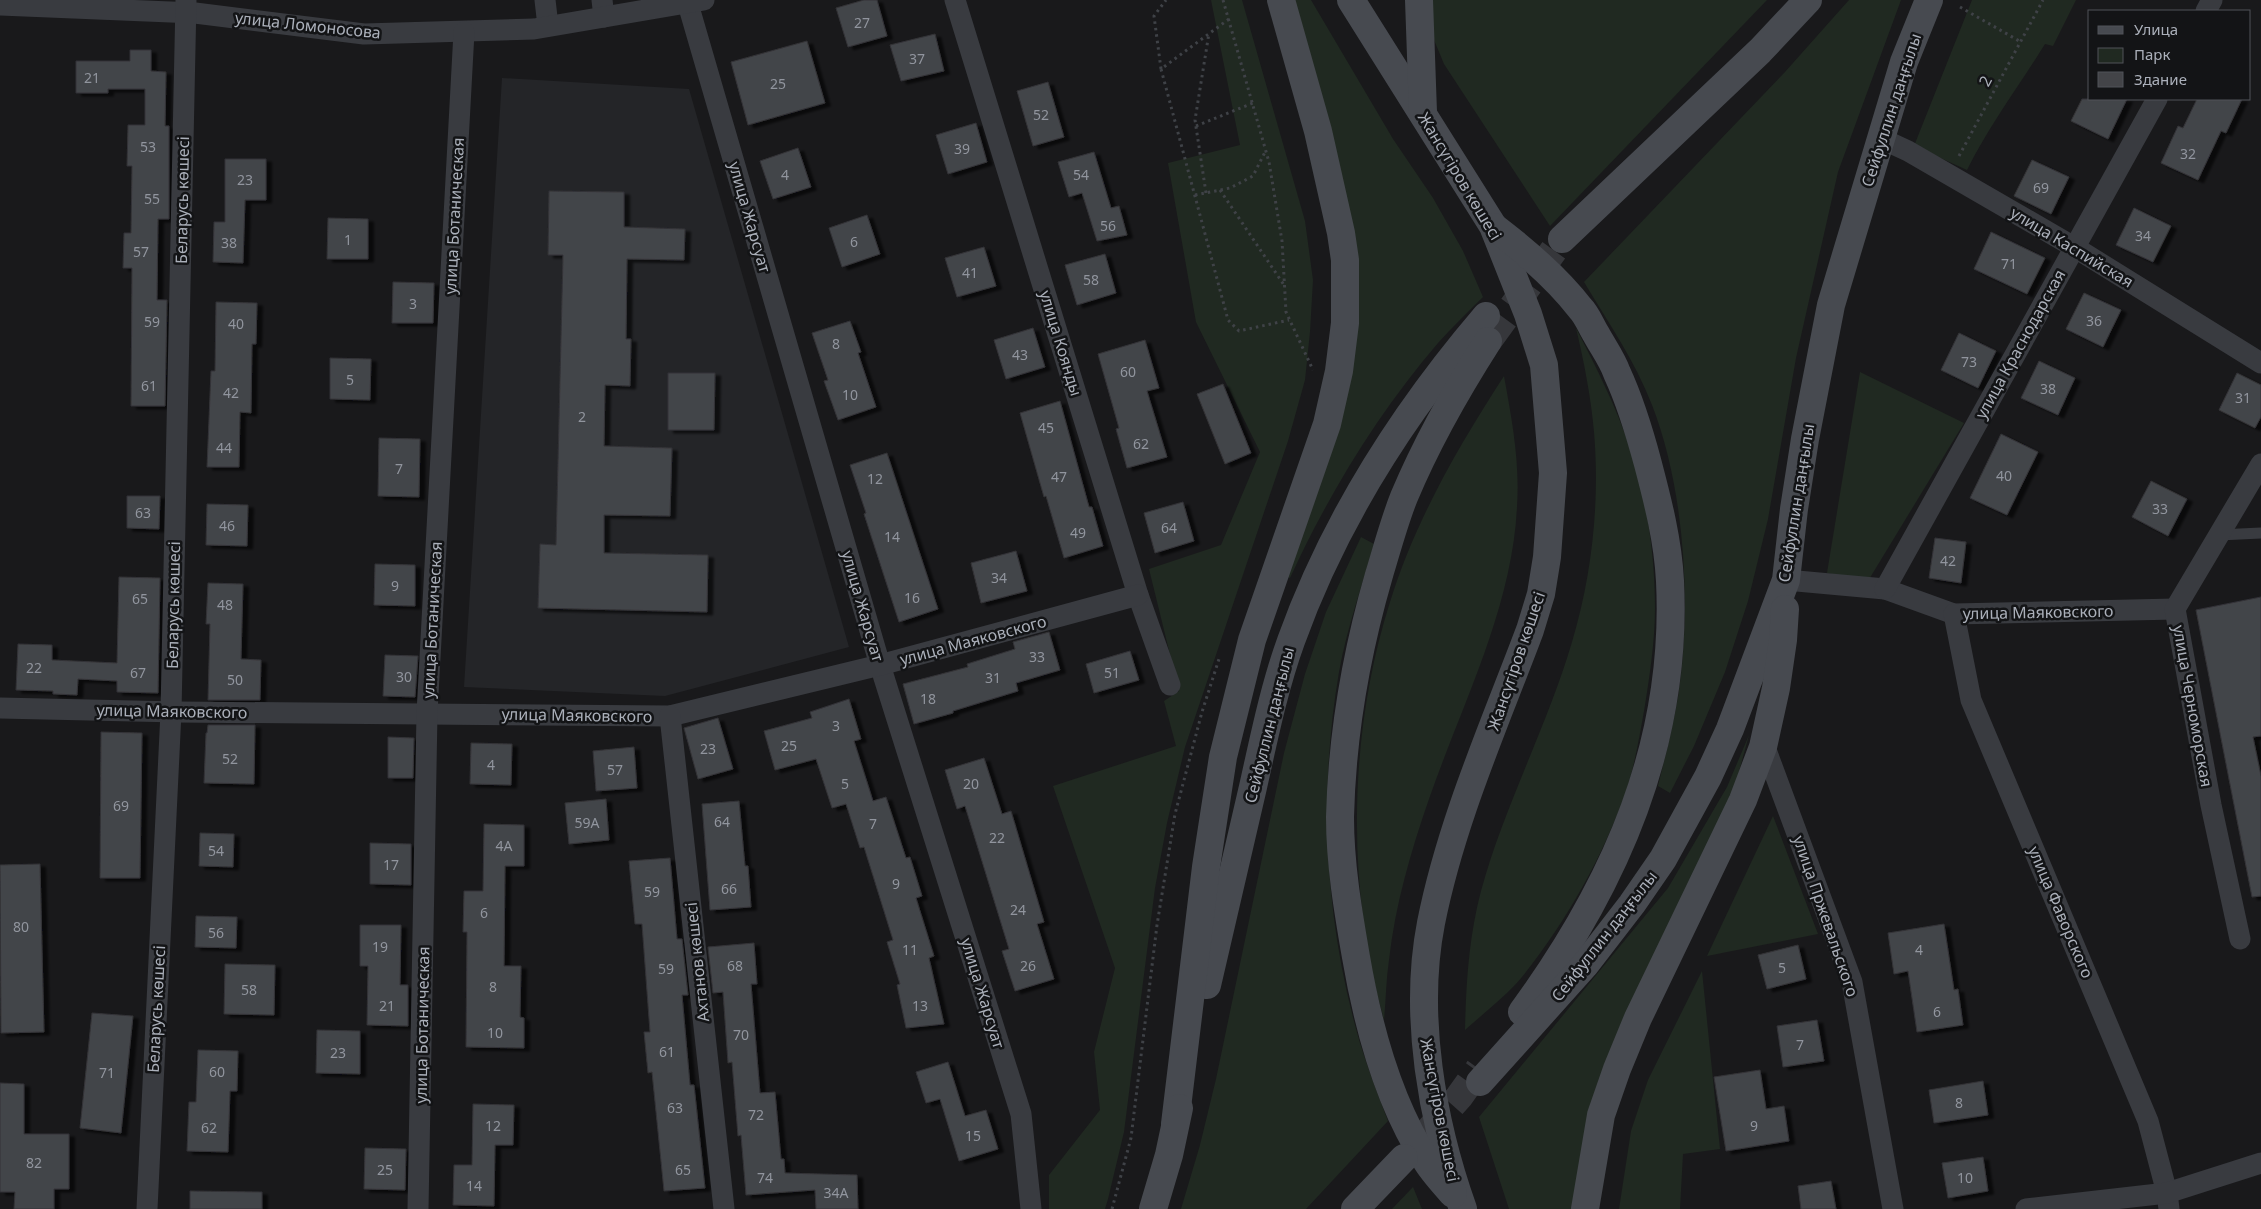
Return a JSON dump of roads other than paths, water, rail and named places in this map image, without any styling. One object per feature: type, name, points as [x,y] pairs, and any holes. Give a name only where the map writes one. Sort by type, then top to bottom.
[{"type":"main road","points":[[1175,1124],[1206,868],[1223,757],[1252,640],[1327,424],[1339,372],[1346,323],[1345,260],[1341,233],[1318,131],[1281,0]]},
{"type":"main road","name":"Жансүгіров көшесі","points":[[1351,0],[1493,226],[1534,330],[1544,365],[1553,473],[1547,557],[1541,594],[1530,630],[1455,833],[1431,925],[1424,1001],[1424,1037],[1430,1076],[1451,1176],[1463,1207]]},
{"type":"main road","points":[[1419,0],[1423,113]]},
{"type":"main road","points":[[1760,51],[1784,0]]},
{"type":"main road","points":[[1562,239],[1760,51],[1808,0]]},
{"type":"main road","name":"Сейфуллин даңғылы","points":[[1493,226],[1523,250],[1581,308],[1617,372],[1644,449],[1660,509],[1670,579],[1670,642],[1664,698],[1655,744],[1641,793],[1620,847],[1574,937],[1480,1076],[1585,965],[1632,904],[1663,859],[1708,777],[1730,729],[1786,580],[1794,509],[1831,305],[1904,62],[1929,0]]},
{"type":"main road","name":"Сейфуллин даңғылы","points":[[1153,1209],[1166,1165],[1272,704],[1290,642],[1303,608],[1342,529],[1376,466],[1409,413],[1448,360],[1487,328],[1404,498],[1384,558],[1364,628],[1350,699],[1340,818],[1346,899],[1361,986],[1391,1089],[1427,1162],[1463,1207]]},
{"type":"main road","points":[[1585,1209],[1601,1115],[1617,1069],[1638,1018],[1743,800],[1763,747],[1776,688],[1783,640],[1786,580]]},
{"type":"main road","points":[[1355,1209],[1404,1158]]},
{"type":"street","points":[[545,0],[548,26]]},
{"type":"street","name":"улица Коянды","points":[[955,0],[1138,595],[1170,685]]},
{"type":"street","name":"улица Ломоносова","points":[[0,5],[186,6],[364,34],[464,32],[548,26],[603,9],[696,2]]},
{"type":"street","name":"улица Жарсуат","points":[[696,2],[880,665],[1021,1114],[1031,1209]]},
{"type":"street","name":"Беларусь көшесі","points":[[147,1209],[171,712],[186,6]]},
{"type":"street","name":"улица Ботаническая","points":[[418,1209],[427,713],[464,32]]},
{"type":"street","name":"улица Краснодарская","points":[[1884,590],[2156,100]]},
{"type":"street","name":"улица Каспийская","points":[[1880,138],[1949,175],[2074,247],[2261,362]]},
{"type":"street","name":"улица Черноморская","points":[[2240,938],[2211,805],[2175,609],[2261,464]]},
{"type":"street","name":"улица Маяковского","points":[[1786,580],[1884,590],[1954,614],[2175,609]]},
{"type":"street","name":"улица Маяковского","points":[[0,708],[171,712],[670,716],[880,665],[1138,595]]},
{"type":"street","name":"улица Фаворского","points":[[1954,614],[1971,700],[2148,1121],[2168,1201]]},
{"type":"street","name":"Ахтанов көшесі","points":[[670,716],[724,1209]]},
{"type":"street","name":"улица Пржевальского","points":[[1763,747],[1766,750],[1852,982],[1893,1209]]},
{"type":"street","points":[[2026,1209],[2168,1201],[2261,1163]]},
{"type":"lane","points":[[2219,535],[2261,533]]},
{"type":"tunnel","points":[[1488,341],[1562,239]]},
{"type":"tunnel","points":[[1424,1136],[1459,1097],[1479,1069]]}]
